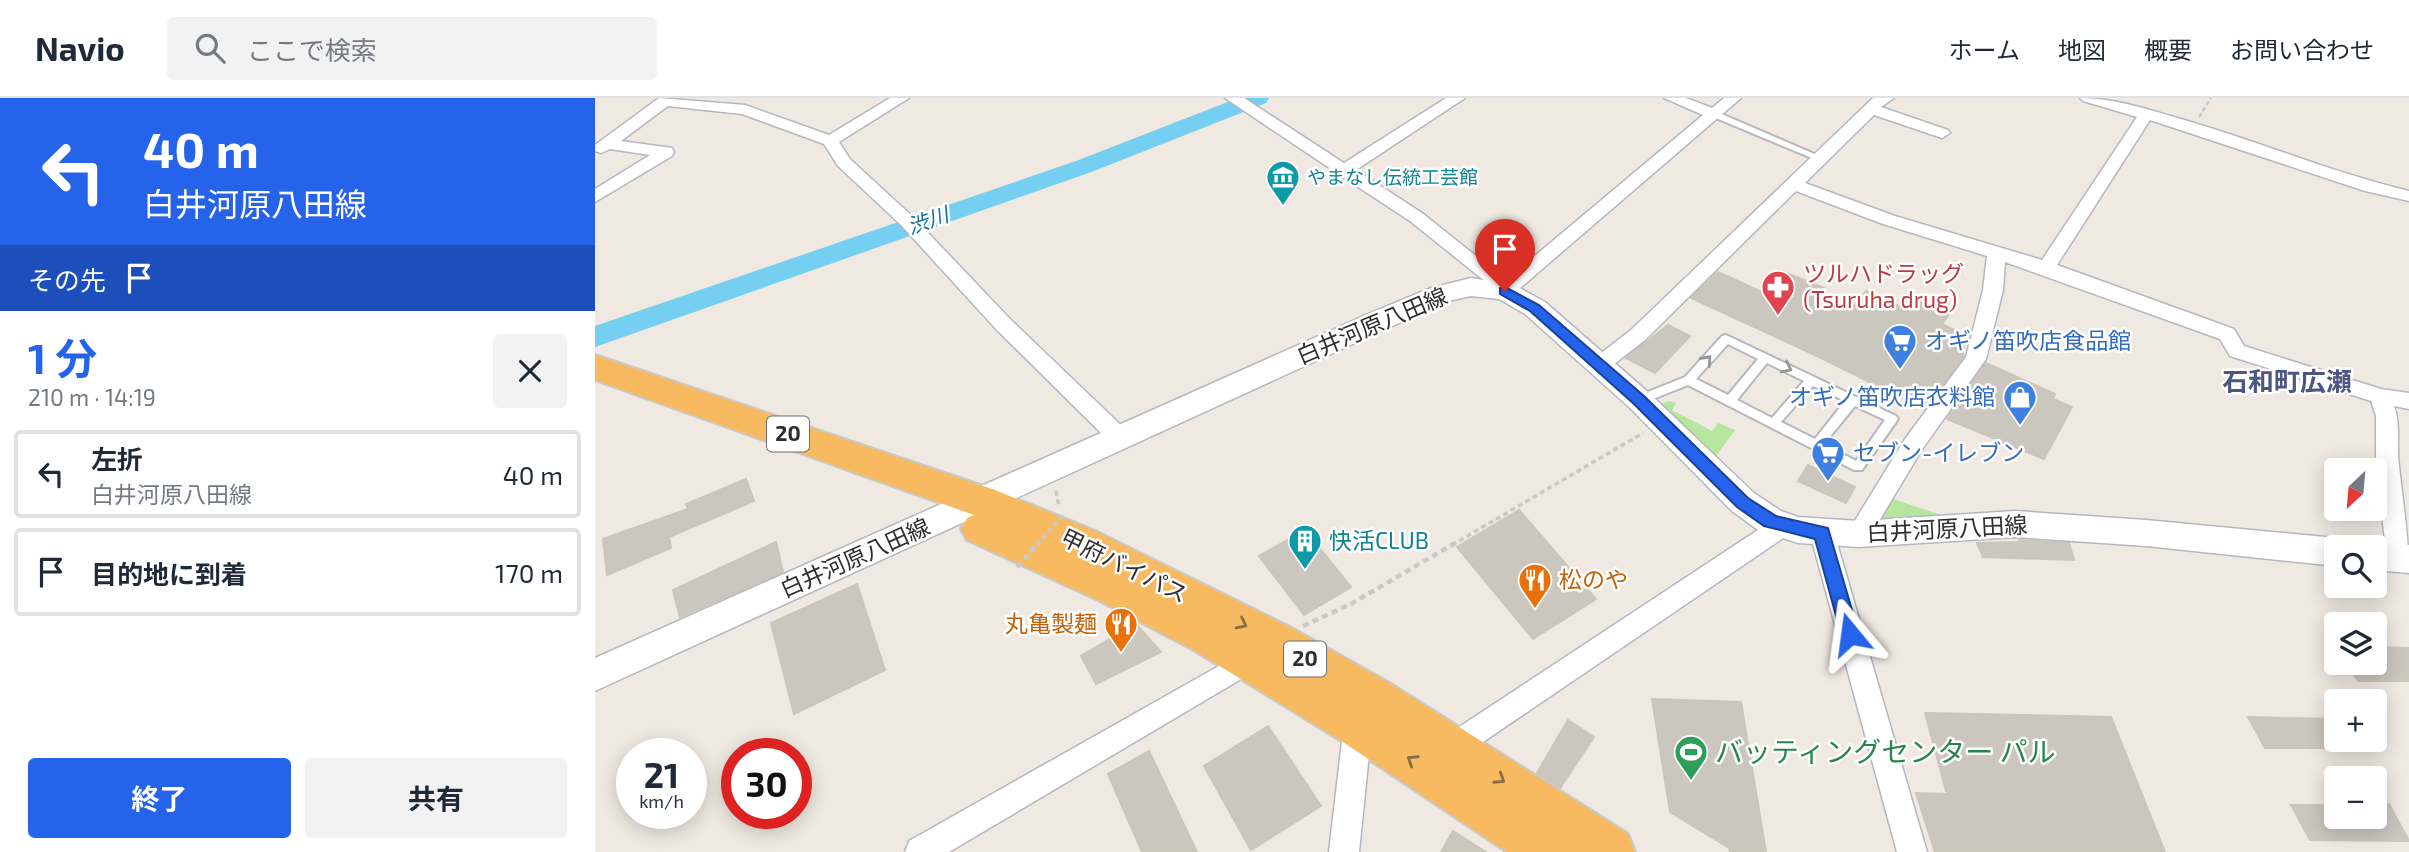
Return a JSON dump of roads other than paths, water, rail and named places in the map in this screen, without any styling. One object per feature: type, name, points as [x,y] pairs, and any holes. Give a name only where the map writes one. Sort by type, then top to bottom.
[{"type":"highway","name":"甲府バイパス","points":[[595,368],[965,508],[1156,608],[1375,699],[1611,852]]},
{"type":"highway","name":"甲府バイパス","points":[[595,390],[965,508]]},
{"type":"highway","name":"甲府バイパス","points":[[1261,650],[1358,724],[1551,852]]},
{"type":"main road","name":"白井河原八田線","points":[[595,675],[1440,294],[1471,287],[1505,291],[1535,308],[1639,400],[1743,502],[1770,521],[1822,533],[1859,534],[2015,524],[2146,533],[2324,551]]},
{"type":"street","points":[[830,141],[901,98]]},
{"type":"street","points":[[1342,172],[1457,98]]},
{"type":"street","points":[[1672,98],[1714,114]]},
{"type":"street","points":[[1240,102],[1342,172],[1416,217],[1498,282],[1505,291],[1733,98]]},
{"type":"street","points":[[1598,366],[1647,327],[1792,184],[1886,98]]},
{"type":"street","points":[[2088,98],[2148,107],[2164,121],[2192,127],[2371,187],[2409,196]]},
{"type":"street","points":[[601,148],[668,99],[745,110],[830,141],[844,162],[913,228],[1003,324],[1120,438]]},
{"type":"street","points":[[2046,268],[2148,107]]},
{"type":"street","points":[[1871,109],[1942,133]]},
{"type":"street","points":[[595,197],[666,152],[601,148]]},
{"type":"street","points":[[1792,184],[1889,220],[2046,268],[2227,334],[2237,351],[2380,396],[2409,401]]},
{"type":"street","points":[[1859,534],[1913,445],[1976,359],[1993,290],[1997,253]]},
{"type":"street","points":[[2380,396],[2388,416],[2387,463],[2394,558]]},
{"type":"street","points":[[1451,748],[1784,525]]},
{"type":"street","points":[[1822,533],[1912,852]]},
{"type":"street","points":[[920,852],[1261,650]]},
{"type":"street","points":[[1344,852],[1358,724]]},
{"type":"lane","points":[[1714,114],[1822,159]]},
{"type":"lane","points":[[1639,400],[1689,380],[1726,339],[1892,419],[1858,467],[1689,380]]},
{"type":"lane","points":[[1730,400],[1765,358]]},
{"type":"lane","points":[[1774,423],[1811,380]]},
{"type":"lane","points":[[1817,445],[1852,401]]},
{"type":"waterway","name":"渋川","points":[[595,337],[1085,166],[1258,98]]},
{"type":"place","name":"やまなし伝統工芸館","points":[[1283,207]]},
{"type":"place","name":"ツルハドラッグ (Tsuruha drug)","points":[[1778,317]]},
{"type":"place","name":"オギノ笛吹店食品館","points":[[1900,371]]},
{"type":"place","name":"オギノ笛吹店衣料館","points":[[2020,427]]},
{"type":"place","name":"セブン-イレブン","points":[[1828,483]]},
{"type":"place","name":"快活CLUB","points":[[1305,571]]},
{"type":"place","name":"松のや","points":[[1535,610]]},
{"type":"place","name":"丸亀製麺","points":[[1121,654]]},
{"type":"place","name":"バッティングセンター パル","points":[[1691,782]]},
{"type":"district","name":"石和町広瀬","points":[[2287,382]]}]
